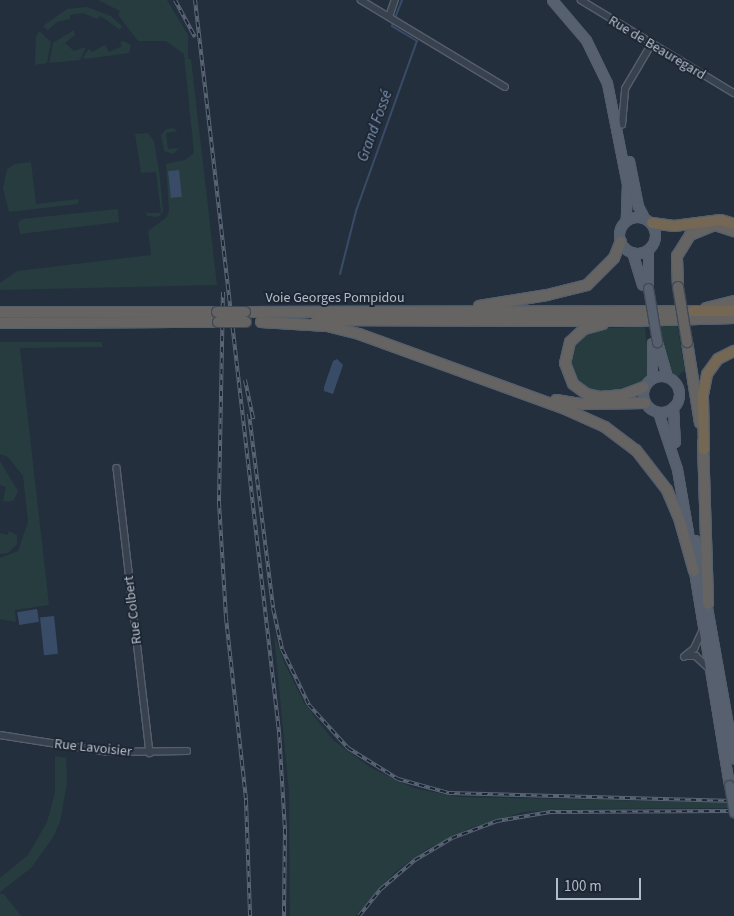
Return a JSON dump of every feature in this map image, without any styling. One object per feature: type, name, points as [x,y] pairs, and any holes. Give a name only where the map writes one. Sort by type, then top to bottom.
[{"type":"highway","points":[[648,221],[674,226],[721,220],[734,224]]},
{"type":"highway","points":[[704,449],[678,287],[677,256],[690,235],[715,225],[734,231]]},
{"type":"highway","points":[[441,311],[526,299],[582,287],[597,278],[614,258],[621,241]]},
{"type":"highway","points":[[671,310],[716,307],[734,301]]},
{"type":"highway","points":[[671,310],[734,311]]},
{"type":"highway","name":"Voie Georges Pompidou","points":[[0,312],[246,317],[441,311],[671,310]]},
{"type":"highway","name":"Voie Georges Pompidou","points":[[0,323],[218,317]]},
{"type":"highway","name":"Voie Georges Pompidou","points":[[246,317],[261,322],[636,320]]},
{"type":"highway","points":[[644,386],[623,395],[594,397],[573,384],[565,363],[570,342],[584,329],[636,320],[734,318]]},
{"type":"highway","points":[[261,322],[327,326],[359,334],[516,390],[593,420],[636,450],[657,474],[675,506],[694,571]]},
{"type":"highway","points":[[708,604],[703,524],[705,379],[718,359],[734,350]]},
{"type":"highway","points":[[516,390],[568,402],[645,403]]},
{"type":"main road","points":[[552,0],[586,40],[607,83],[628,193],[626,220],[621,228],[621,241],[632,252],[645,288],[654,343],[667,377],[675,383],[679,393],[673,407],[673,432],[730,709],[734,758]]},
{"type":"main road","points":[[557,0],[581,27],[600,57],[614,89],[636,198],[655,240],[648,250],[645,288]]},
{"type":"main road","points":[[626,220],[648,221]]},
{"type":"main road","points":[[632,252],[648,250]]},
{"type":"main road","points":[[652,378],[654,343]]},
{"type":"main road","points":[[667,377],[652,378],[644,386],[645,403],[658,412],[670,441],[683,497],[734,812]]},
{"type":"main road","points":[[658,412],[673,407]]},
{"type":"street","points":[[361,0],[505,87]]},
{"type":"street","points":[[389,17],[395,0]]},
{"type":"street","name":"Rue de Beauregard","points":[[581,0],[651,45],[734,94]]},
{"type":"street","points":[[622,125],[625,89],[651,45]]},
{"type":"street","name":"Rue Colbert","points":[[117,468],[150,753]]},
{"type":"street","points":[[704,628],[694,649],[684,657],[696,656],[711,670]]},
{"type":"street","name":"Rue Lavoisier","points":[[0,735],[82,750],[150,753],[187,751]]},
{"type":"green space","points":[[98,0],[167,0],[188,35],[188,59],[191,59],[217,285],[0,290],[0,283],[17,271],[151,255],[148,231],[167,217],[169,210],[166,164],[185,160],[194,153],[184,54],[166,41],[138,41],[118,15],[120,11]]},
{"type":"green space","points":[[87,7],[111,16],[122,26],[120,30],[101,16],[97,19],[83,13],[70,15],[70,19],[57,22],[48,30],[43,26],[67,9]]},
{"type":"green space","points":[[74,30],[75,35],[65,43],[74,51],[86,47],[80,60],[49,63],[53,43]]},
{"type":"green space","points":[[39,31],[51,42],[47,63],[35,65],[36,37]]},
{"type":"green space","points":[[124,41],[131,45],[129,53],[85,59],[83,57],[89,49],[92,52],[105,45],[109,52],[122,46],[120,42]]},
{"type":"green space","points":[[173,128],[178,131],[166,133],[168,149],[179,148],[173,154],[164,151],[161,135],[166,129]]},
{"type":"green space","points":[[148,133],[154,141],[160,178],[163,211],[160,216],[156,217],[147,216],[144,206],[147,213],[161,213],[156,172],[141,173],[135,134]]},
{"type":"green space","points":[[31,162],[36,204],[79,199],[78,204],[9,212],[3,188],[7,169],[15,164]]},
{"type":"green space","points":[[118,209],[119,222],[20,234],[18,223],[22,219]]},
{"type":"green space","points":[[657,325],[677,325],[685,370],[676,378],[667,370]]},
{"type":"green space","points":[[645,326],[650,375],[639,387],[627,392],[593,393],[580,386],[571,373],[570,354],[582,335],[595,329]]},
{"type":"green space","points":[[0,342],[102,342],[102,347],[20,348],[49,605],[15,610],[16,622],[0,619],[0,558],[18,551],[28,522],[23,476],[8,457],[0,454]]},
{"type":"green space","points":[[0,461],[18,491],[14,500],[9,502],[3,501],[6,487],[0,485]]},
{"type":"green space","points":[[9,531],[17,535],[17,544],[8,553],[0,554],[0,533],[8,535]]},
{"type":"green space","points":[[274,634],[284,662],[304,703],[333,740],[371,768],[413,788],[458,797],[715,802],[734,803],[734,808],[567,809],[523,812],[470,828],[427,849],[395,872],[355,916],[290,916],[289,792]]},
{"type":"green space","points":[[55,756],[66,758],[67,783],[60,822],[52,839],[31,868],[0,892],[0,878],[28,855],[47,822],[55,792]]},
{"type":"green space","points":[[0,894],[4,894],[21,916],[0,916]]},
{"type":"water","points":[[179,170],[182,197],[171,198],[168,171]]},
{"type":"water","points":[[337,359],[343,365],[333,394],[324,391],[324,387],[333,361]]},
{"type":"water","points":[[37,609],[39,622],[19,625],[17,612]]},
{"type":"water","points":[[54,616],[58,654],[44,655],[40,617]]},
{"type":"waterway","name":"Grand Fossé","points":[[340,274],[356,211],[417,41],[392,26],[402,0]]},
{"type":"railway","points":[[175,0],[195,37]]},
{"type":"railway","points":[[195,0],[279,732],[285,829],[284,916]]},
{"type":"railway","points":[[223,292],[219,503],[226,618],[246,800],[250,916]]},
{"type":"railway","points":[[245,380],[253,419]]},
{"type":"railway","points":[[249,414],[273,608],[282,649],[309,705],[348,748],[398,779],[449,793],[734,801]]},
{"type":"railway","points":[[359,916],[381,889],[415,860],[452,838],[497,821],[550,812],[734,811]]}]
